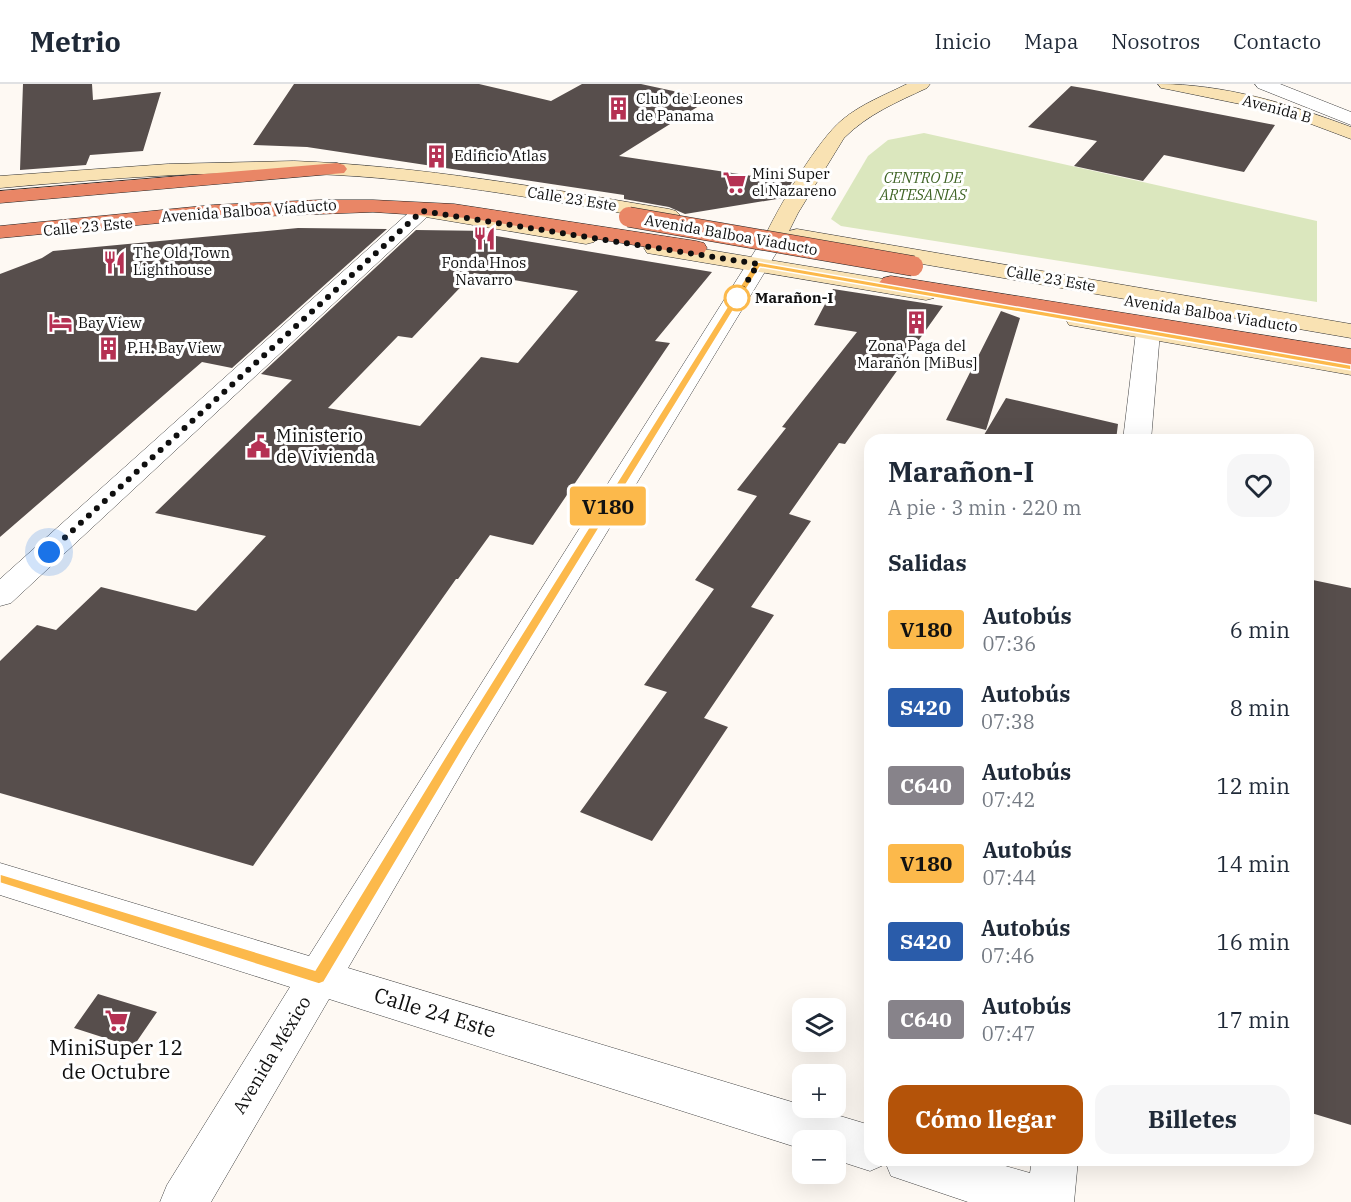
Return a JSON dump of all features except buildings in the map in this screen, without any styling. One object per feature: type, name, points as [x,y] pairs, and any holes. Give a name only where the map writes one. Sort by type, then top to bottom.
[{"type":"highway","points":[[0,197],[337,169]]},
{"type":"highway","name":"Avenida Balboa Viaducto","points":[[0,215],[309,189],[438,190],[501,197],[629,217],[1127,302],[1351,333]]},
{"type":"highway","name":"Avenida Balboa Viaducto","points":[[0,233],[298,205],[428,208],[696,248],[1351,357]]},
{"type":"main road","name":"Avenida México","points":[[778,232],[787,213],[837,135],[865,111],[921,84]]},
{"type":"main road","name":"Avenida B","points":[[1167,84],[1284,108],[1351,133]]},
{"type":"main road","name":"Calle 23 Este","points":[[0,182],[103,172],[245,166],[337,169],[437,178],[778,232],[1351,333]]},
{"type":"main road","name":"Calle 23 Este","points":[[0,233],[285,210],[348,208],[422,211],[758,264],[1351,367]]},
{"type":"street","points":[[1264,84],[1351,119]]},
{"type":"street","points":[[0,596],[422,211]]},
{"type":"street","name":"Avenida México","points":[[184,1202],[460,744],[778,232]]},
{"type":"street","points":[[1138,434],[1148,332]]},
{"type":"street","name":"Calle 24 Este","points":[[0,879],[864,1146]]},
{"type":"street","points":[[928,1166],[1048,1202],[1054,1166]]},
{"type":"green space","name":"CENTRO DE ARTESANIAS","points":[[924,133],[1317,221],[1317,302],[841,226],[831,219],[868,156],[888,140]]},
{"type":"bus line","name":"V180","points":[[0,879],[319,978],[460,744],[758,264],[1351,367]]},
{"type":"place","name":"Club de Leones de Panama","points":[[618,108]]},
{"type":"place","name":"Edificio Atlas","points":[[436,156]]},
{"type":"place","name":"Mini Super el Nazareno","points":[[734,183]]},
{"type":"place","name":"Fonda Hnos Navarro","points":[[484,239]]},
{"type":"place","name":"The Old Town Lighthouse","points":[[115,262]]},
{"type":"place","name":"Marañon-I","points":[[737,298]]},
{"type":"place","name":"Zona Paga del Marañón [MiBus]","points":[[917,322]]},
{"type":"place","name":"Bay View","points":[[60,323]]},
{"type":"place","name":"P.H. Bay View","points":[[109,348]]},
{"type":"place","name":"Ministerio de Vivienda","points":[[258,446]]},
{"type":"place","name":"MiniSuper 12 de Octubre","points":[[116,1020]]},
{"type":"route","points":[[49,552],[422,211],[758,264],[733,304],[737,298]]}]
